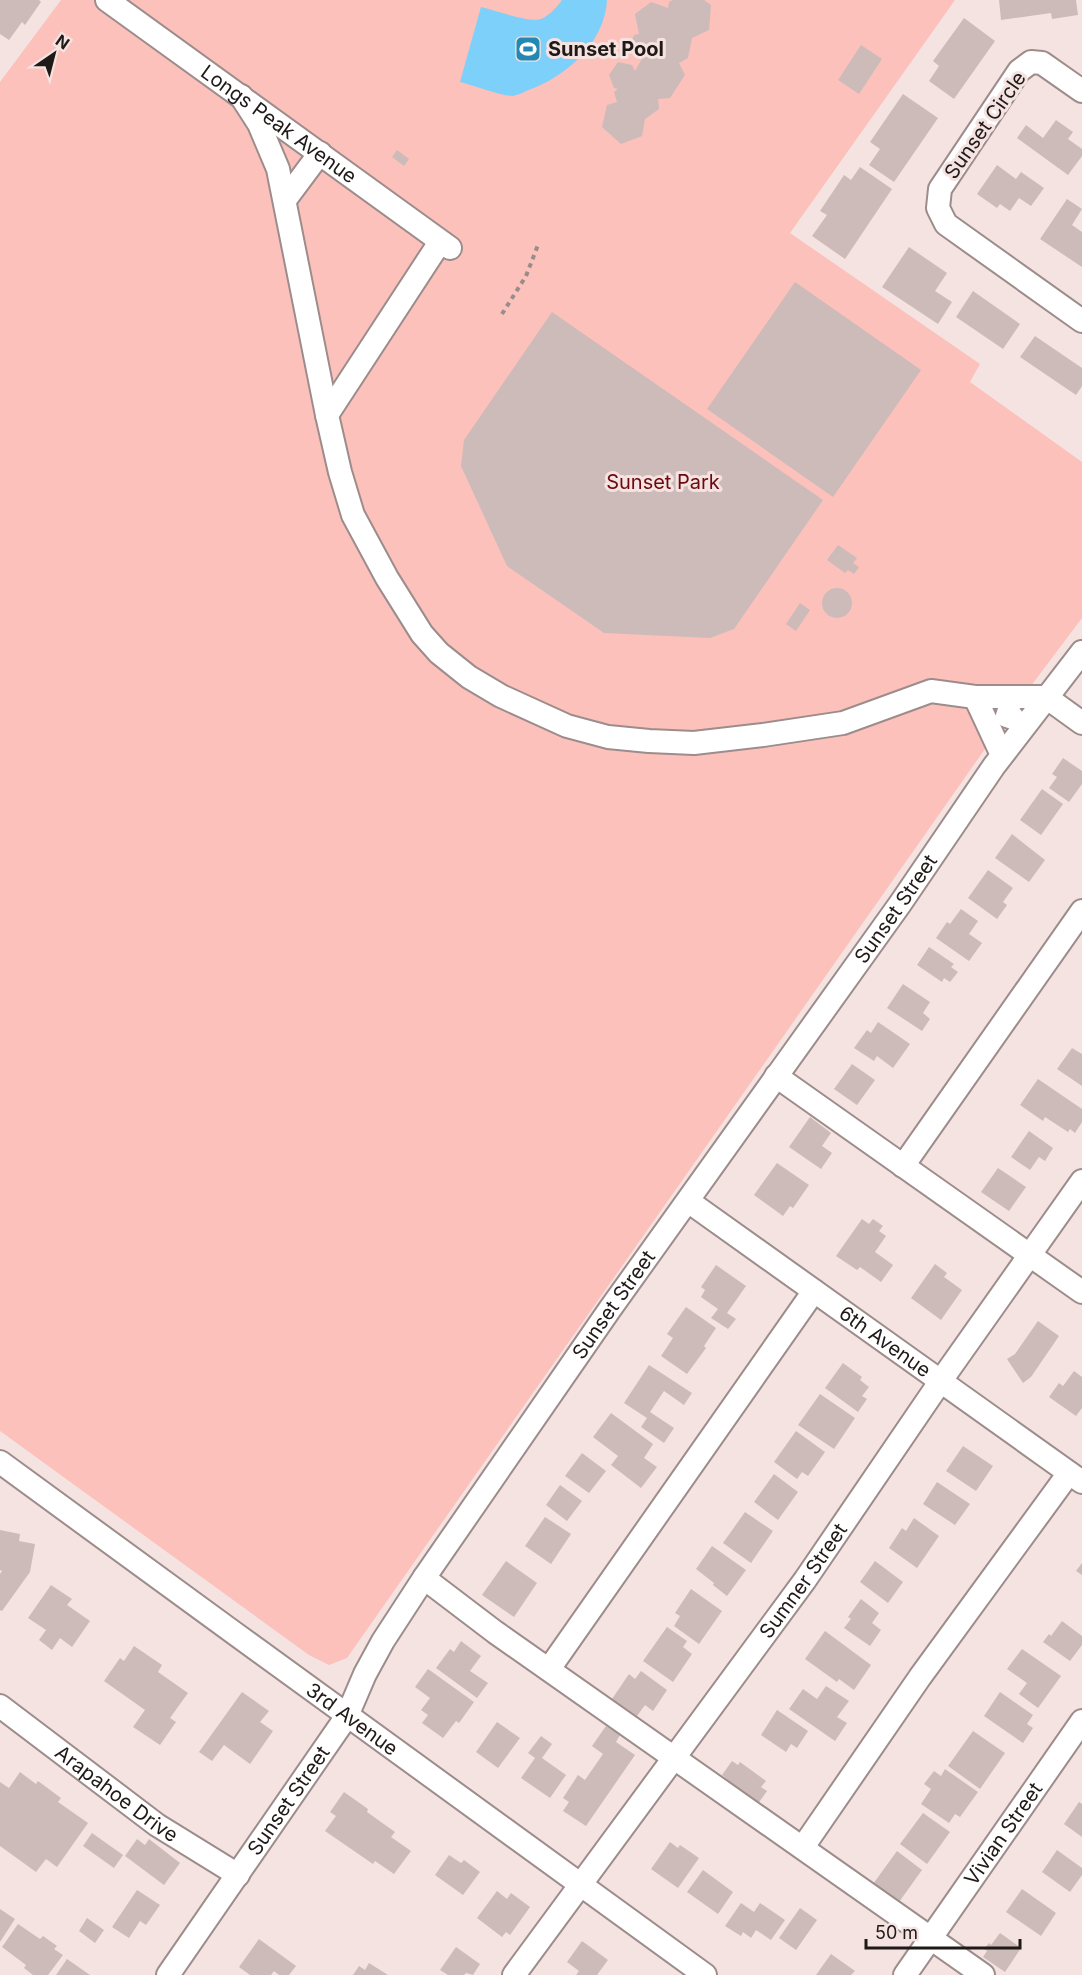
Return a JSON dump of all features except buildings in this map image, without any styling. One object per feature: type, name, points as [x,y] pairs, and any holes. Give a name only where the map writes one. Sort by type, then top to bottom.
[{"type":"street","name":"Longs Peak Avenue","points":[[107,0],[445,245],[327,415]]},
{"type":"street","name":"Sunset Circle","points":[[1082,91],[1042,63],[1031,63],[1020,71],[940,189],[938,207],[946,224],[1082,321]]},
{"type":"street","points":[[241,96],[259,124],[278,170],[327,415],[340,472],[359,527],[422,634],[439,653],[469,677],[501,696],[567,726],[608,737],[694,743],[763,735],[843,723],[931,690],[975,697],[1046,698],[1082,723]]},
{"type":"street","points":[[285,200],[320,153]]},
{"type":"street","name":"Sunset Street","points":[[180,1971],[238,1875],[347,1716],[365,1674],[383,1641],[424,1578],[610,1309],[900,904],[1002,755],[1082,652]]},
{"type":"street","points":[[975,697],[1002,755]]},
{"type":"street","points":[[903,1166],[1082,911]]},
{"type":"street","points":[[776,1076],[1082,1292]]},
{"type":"street","name":"Sumner Street","points":[[514,1975],[805,1580],[940,1382],[1082,1181]]},
{"type":"street","name":"6th Avenue","points":[[688,1201],[1075,1478]]},
{"type":"street","points":[[549,1669],[814,1291]]},
{"type":"street","name":"3rd Avenue","points":[[0,1462],[705,1975]]},
{"type":"street","points":[[803,1847],[920,1677],[1075,1478]]},
{"type":"street","points":[[424,1578],[549,1669],[983,1975]]},
{"type":"street","name":"Arapahoe Drive","points":[[0,1706],[157,1825],[238,1875]]},
{"type":"street","name":"Vivian Street","points":[[905,1975],[1082,1721]]},
{"type":"path","points":[[502,314],[526,276],[538,245]]},
{"type":"green space","name":"Sunset Park","points":[[61,0],[955,0],[790,233],[980,364],[970,382],[1082,462],[1082,618],[1006,719],[347,1658],[329,1665],[309,1655],[0,1431],[0,82]]},
{"type":"water","name":"Sunset Pool","points":[[562,0],[607,0],[605,16],[599,31],[591,44],[568,68],[541,85],[513,96],[460,82],[481,7],[535,20],[547,16]]},
{"type":"place","name":"Sunset Pool","points":[[528,49]]}]
